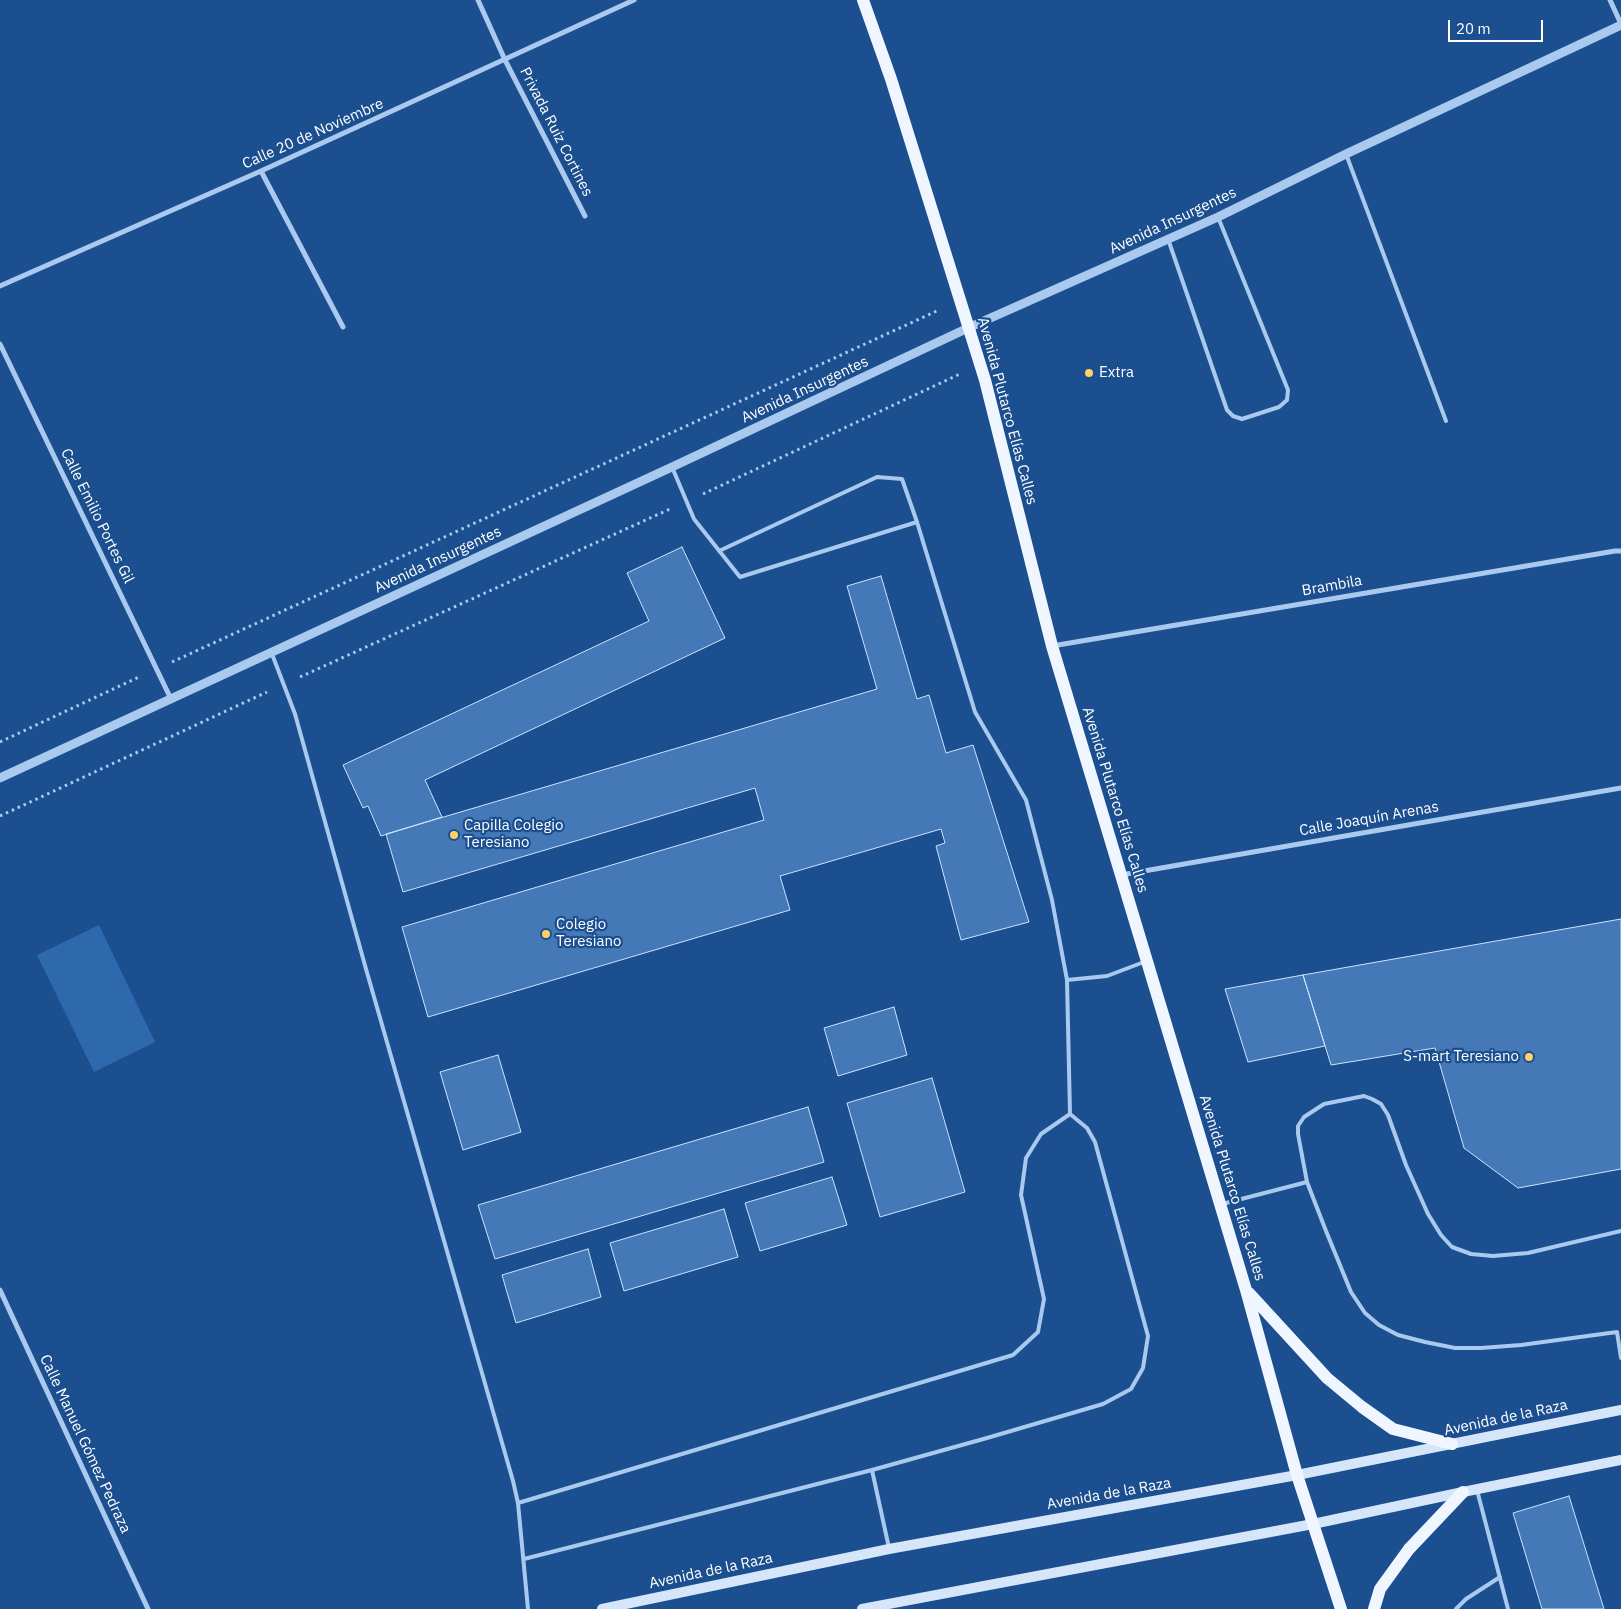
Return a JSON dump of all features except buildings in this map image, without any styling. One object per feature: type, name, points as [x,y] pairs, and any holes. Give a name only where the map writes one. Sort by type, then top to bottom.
[{"type":"main road","name":"Avenida Plutarco Elías Calles","points":[[863,0],[891,79],[980,365],[1052,646],[1246,1290],[1297,1475],[1341,1609]]},
{"type":"main road","points":[[1246,1290],[1305,1356],[1327,1378],[1362,1407],[1393,1429],[1452,1444]]},
{"type":"main road","name":"Avenida de la Raza","points":[[602,1609],[889,1549],[1297,1475],[1621,1410]]},
{"type":"main road","points":[[862,1609],[1313,1524],[1621,1460]]},
{"type":"main road","points":[[1374,1609],[1380,1590],[1409,1549],[1463,1492]]},
{"type":"street","name":"Privada Ruíz Cortines","points":[[478,0],[505,60],[586,216]]},
{"type":"street","name":"Calle 20 de Noviembre","points":[[0,286],[261,171],[634,0]]},
{"type":"street","points":[[1610,0],[1621,25]]},
{"type":"street","name":"Avenida Insurgentes","points":[[0,778],[968,328],[1218,217],[1346,154],[1621,25]]},
{"type":"street","points":[[261,171],[343,327]]},
{"type":"street","name":"Calle Emilio Portes Gil","points":[[0,344],[171,700]]},
{"type":"street","name":"Brambila","points":[[1052,646],[1618,551]]},
{"type":"street","name":"Calle Joaquín Arenas","points":[[1121,875],[1621,788]]},
{"type":"street","name":"Calle Manuel Gómez Pedraza","points":[[0,1290],[148,1609]]},
{"type":"lane","points":[[1346,154],[1446,421]]},
{"type":"lane","points":[[1168,239],[1227,410],[1233,416],[1242,419],[1279,407],[1287,400],[1288,390],[1218,217]]},
{"type":"lane","points":[[672,467],[694,519],[740,576],[917,522]]},
{"type":"lane","points":[[524,1559],[872,1470],[1103,1404],[1131,1388],[1143,1368],[1148,1336],[1095,1142],[1087,1128],[1070,1114],[1068,980],[1052,900],[1026,800],[975,712],[902,479],[878,477],[719,550]]},
{"type":"lane","points":[[272,652],[296,714],[369,978],[513,1481],[518,1503],[528,1609]]},
{"type":"lane","points":[[1068,980],[1106,976],[1147,962]]},
{"type":"lane","points":[[1621,1231],[1528,1253],[1493,1256],[1471,1254],[1452,1247],[1441,1235],[1428,1214],[1406,1165],[1388,1114],[1381,1104],[1364,1096],[1324,1104],[1304,1117],[1298,1126],[1308,1182],[1326,1232],[1351,1292],[1365,1313],[1379,1325],[1398,1335],[1455,1348],[1481,1348],[1619,1331],[1621,1358]]},
{"type":"lane","points":[[518,1503],[1013,1355],[1038,1332],[1044,1299],[1021,1195],[1026,1158],[1041,1134],[1070,1114]]},
{"type":"lane","points":[[1220,1205],[1308,1182]]},
{"type":"lane","points":[[872,1470],[889,1549]]},
{"type":"lane","points":[[1477,1489],[1508,1609]]},
{"type":"lane","points":[[1456,1609],[1466,1599],[1500,1577]]},
{"type":"path","points":[[0,742],[960,300]]},
{"type":"path","points":[[0,816],[980,365]]},
{"type":"shaded area","points":[[99,925],[155,1042],[94,1072],[37,955]]},
{"type":"place","name":"Extra","points":[[1089,373]]},
{"type":"place","name":"Capilla Colegio Teresiano","points":[[454,835]]},
{"type":"place","name":"Colegio Teresiano","points":[[546,934]]},
{"type":"place","name":"S-mart Teresiano","points":[[1529,1057]]}]
